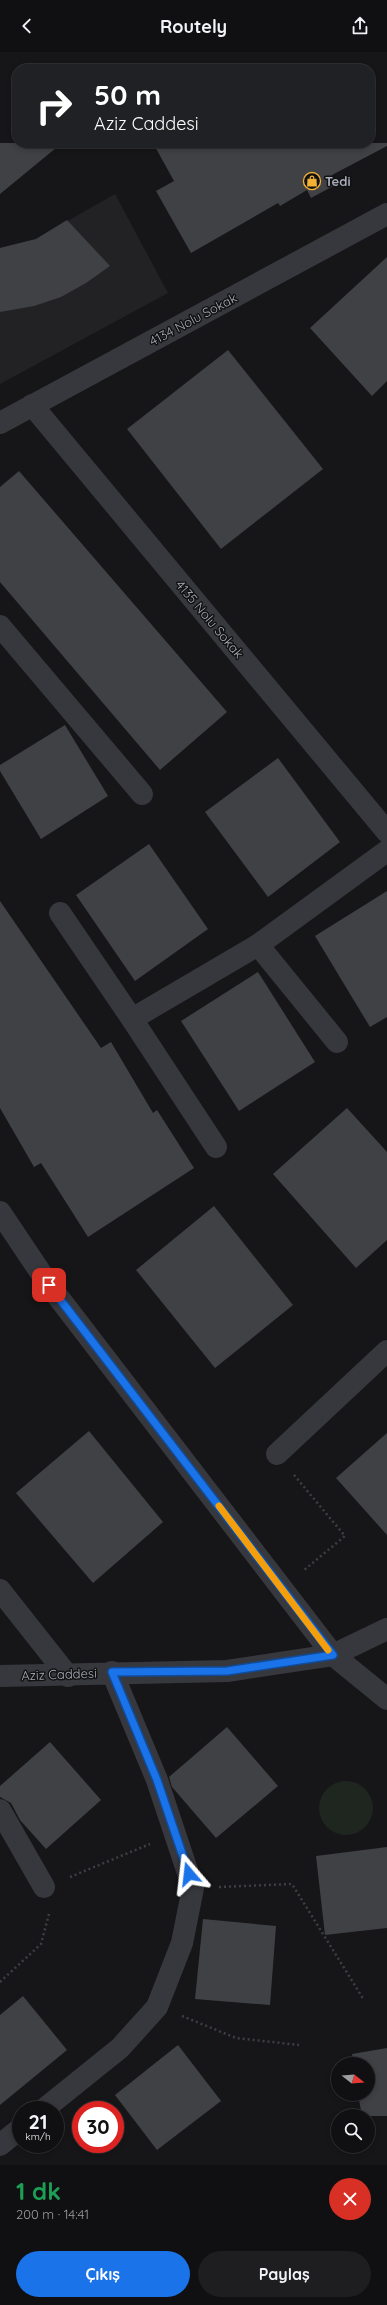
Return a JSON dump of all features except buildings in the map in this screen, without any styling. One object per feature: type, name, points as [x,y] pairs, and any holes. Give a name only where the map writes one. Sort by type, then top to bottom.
[{"type":"street","name":"4134 Nolu Sokak","points":[[0,423],[387,214]]},
{"type":"street","name":"4135 Nolu Sokak","points":[[32,405],[387,832]]},
{"type":"street","points":[[0,626],[142,794]]},
{"type":"street","points":[[132,1018],[258,945],[387,851]]},
{"type":"street","points":[[60,913],[132,1018],[216,1147]]},
{"type":"street","points":[[258,945],[337,1042]]},
{"type":"street","points":[[0,1212],[49,1285],[333,1655],[387,1700]]},
{"type":"street","points":[[277,1454],[385,1356]]},
{"type":"street","points":[[0,1590],[68,1676]]},
{"type":"street","name":"Aziz Caddesi","points":[[0,1676],[68,1676],[112,1672],[227,1671],[333,1655],[387,1629]]},
{"type":"street","points":[[54,2101],[120,2048],[157,2007],[182,1943],[193,1888],[176,1832],[157,1780],[112,1672]]},
{"type":"street","points":[[0,1810],[44,1887]]},
{"type":"street","points":[[0,2144],[12,2135]]},
{"type":"path","points":[[277,1454],[345,1536],[282,1588]]},
{"type":"path","points":[[0,1982],[40,1944],[50,1917],[44,1887],[113,1860],[176,1832]]},
{"type":"path","points":[[193,1888],[292,1884],[364,2000]]},
{"type":"path","points":[[157,2007],[236,2038],[299,2046]]},
{"type":"shaded area","points":[[115,194],[168,293],[0,384],[0,248],[36,239]]},
{"type":"shaded area","points":[[346,1781],[356,1783],[365,1789],[371,1798],[373,1808],[371,1818],[365,1827],[356,1833],[346,1835],[336,1833],[327,1827],[321,1818],[319,1808],[321,1798],[327,1789],[336,1783]]},
{"type":"slow traffic","points":[[219,1506],[328,1650]]},
{"type":"place","name":"Tedi","points":[[312,181]]},
{"type":"route","points":[[49,1285],[333,1655],[227,1671],[112,1672],[157,1780],[176,1832],[189,1874]]}]
